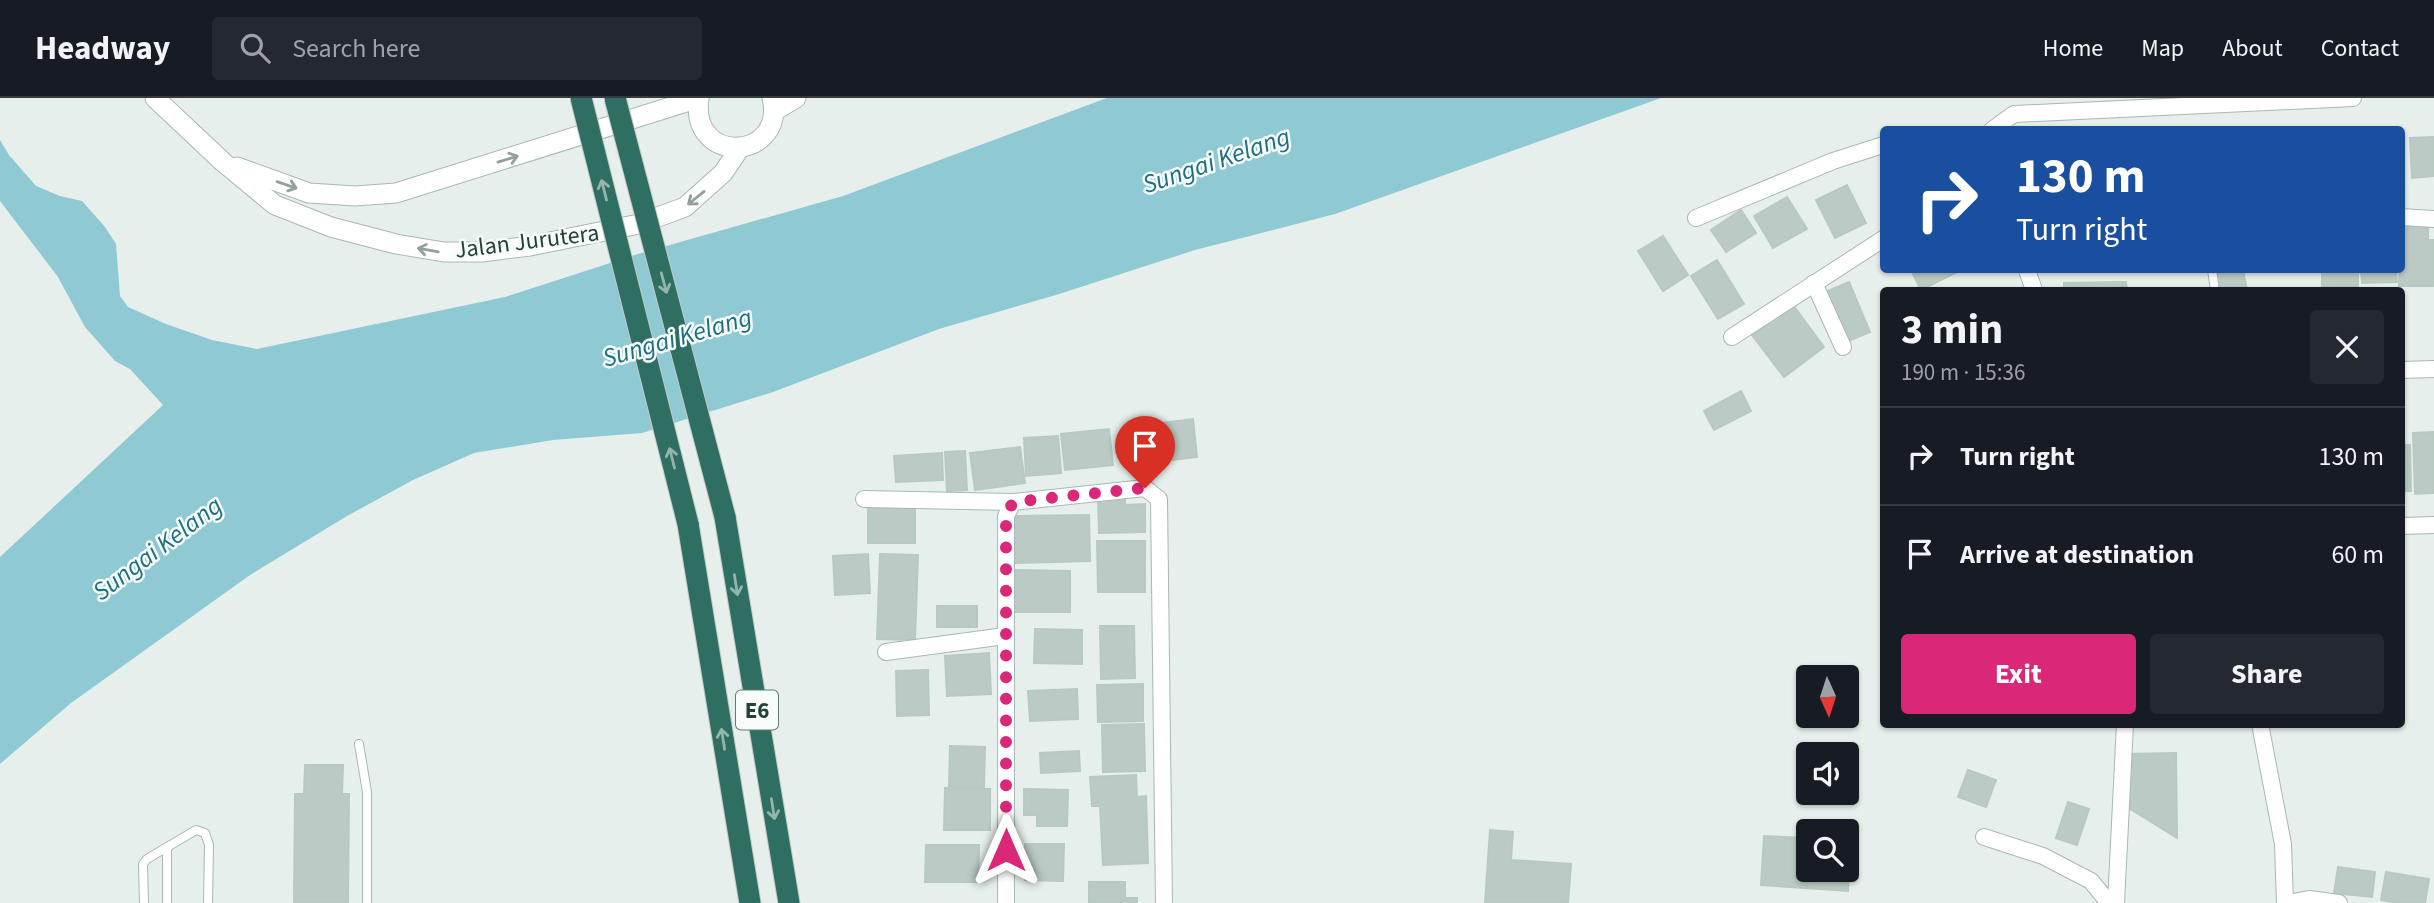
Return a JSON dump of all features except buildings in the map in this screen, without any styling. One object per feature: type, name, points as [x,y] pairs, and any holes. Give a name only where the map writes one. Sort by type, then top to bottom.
[{"type":"highway","name":"E6","points":[[581,98],[688,524],[750,903]]},
{"type":"highway","name":"E6","points":[[615,98],[725,517],[789,903]]},
{"type":"street","name":"Jalan Jurutera","points":[[155,98],[223,162],[275,205],[331,227],[396,244],[444,252],[482,252],[591,235],[639,224],[685,207],[723,173],[740,148]]},
{"type":"street","name":"Jalan Jurutera","points":[[223,162],[309,193],[355,196],[396,192],[699,98]]},
{"type":"street","points":[[699,98],[700,123],[706,134],[728,147],[740,148],[751,145],[768,131],[773,105],[796,98]]},
{"type":"street","points":[[1998,126],[2014,114],[2353,98]]},
{"type":"street","points":[[1696,218],[1833,161],[1880,146]]},
{"type":"street","points":[[2405,217],[2434,219]]},
{"type":"street","points":[[1732,337],[1880,241]]},
{"type":"street","points":[[1814,283],[1843,347]]},
{"type":"street","points":[[2405,370],[2434,369]]},
{"type":"street","points":[[864,499],[1013,502],[1145,488],[1159,499],[1164,903]]},
{"type":"street","points":[[1006,903],[1006,516],[1013,502]]},
{"type":"street","points":[[2405,526],[2434,525]]},
{"type":"street","points":[[886,652],[1005,636]]},
{"type":"street","points":[[2116,903],[2125,728]]},
{"type":"street","points":[[2261,728],[2283,844],[2286,903],[2309,899],[2339,903]]},
{"type":"street","points":[[1984,837],[2043,856],[2091,881],[2109,903]]},
{"type":"lane","points":[[359,744],[367,792],[367,903]]},
{"type":"lane","points":[[144,903],[143,864],[197,830],[205,834],[209,845],[208,903]]},
{"type":"lane","points":[[167,848],[167,903]]},
{"type":"water","name":"Sungai Kelang","points":[[1107,98],[1661,98],[1335,214],[1195,250],[939,329],[773,392],[642,433],[553,440],[474,453],[413,480],[347,516],[250,575],[71,703],[0,764],[0,557],[163,405],[130,369],[115,361],[85,327],[58,277],[0,201],[0,140],[9,155],[36,186],[82,201],[105,227],[116,244],[120,296],[128,307],[212,340],[257,349],[505,297],[638,254],[843,196]]},
{"type":"route","points":[[1006,850],[1006,516],[1013,502],[1145,488]]}]
